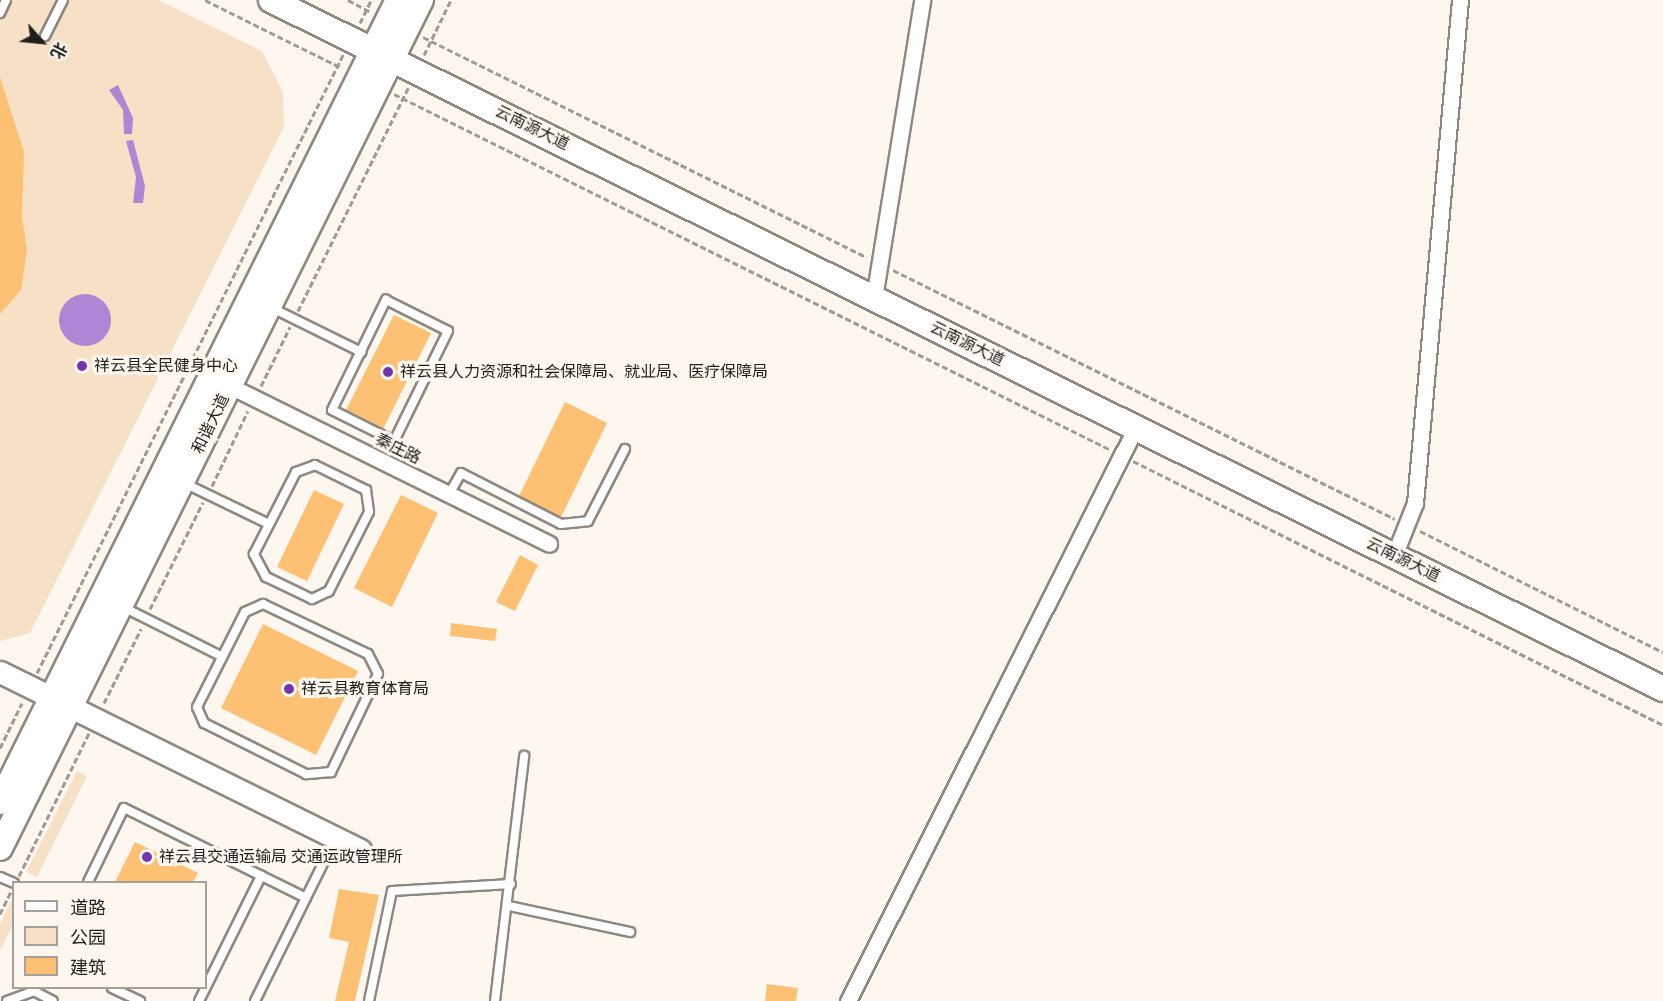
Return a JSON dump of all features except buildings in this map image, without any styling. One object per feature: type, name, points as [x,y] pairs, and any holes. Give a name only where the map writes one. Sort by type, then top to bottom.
[{"type":"main road","name":"云南源大道","points":[[271,0],[1663,689]]},
{"type":"main road","name":"和谐大道","points":[[0,848],[61,702],[369,82],[397,16],[421,0]]},
{"type":"main road","name":"和谐大道","points":[[0,802],[121,606],[269,307],[369,82]]},
{"type":"street","points":[[874,298],[922,0]]},
{"type":"street","points":[[1394,555],[1415,503],[1460,0]]},
{"type":"street","name":"秦庄路","points":[[230,386],[549,544]]},
{"type":"street","points":[[848,1001],[1136,427]]},
{"type":"street","points":[[0,672],[360,850]]},
{"type":"lane","points":[[0,13],[6,0]]},
{"type":"lane","points":[[45,36],[63,0]]},
{"type":"lane","points":[[386,300],[448,331],[394,441],[332,410],[360,352],[386,300]]},
{"type":"lane","points":[[269,307],[360,352]]},
{"type":"lane","points":[[449,494],[461,474],[561,524],[588,521],[626,449]]},
{"type":"lane","points":[[315,465],[366,490],[369,512],[329,591],[312,599],[266,577],[254,554],[268,524],[296,472],[315,465]]},
{"type":"lane","points":[[182,482],[268,524]]},
{"type":"lane","points":[[263,604],[368,654],[378,674],[331,772],[306,774],[204,723],[196,707],[221,656],[245,612],[263,604]]},
{"type":"lane","points":[[121,606],[221,656]]},
{"type":"lane","points":[[495,1001],[512,884],[524,756]]},
{"type":"lane","points":[[88,881],[124,808],[306,898]]},
{"type":"lane","points":[[255,1001],[336,838]]},
{"type":"lane","points":[[207,985],[261,876]]},
{"type":"lane","points":[[369,1001],[392,891],[512,884]]},
{"type":"lane","points":[[508,906],[630,932]]},
{"type":"lane","points":[[116,989],[140,1001]]},
{"type":"lane","points":[[7,1001],[34,991],[53,1001]]},
{"type":"path","points":[[205,0],[1663,725]]},
{"type":"path","points":[[348,0],[366,9],[397,16],[431,41],[1663,652]]},
{"type":"path","points":[[0,748],[371,0]]},
{"type":"path","points":[[15,881],[451,0]]},
{"type":"path","points":[[0,914],[12,888]]},
{"type":"green space","name":"祥云县全民健身中心","points":[[0,0],[158,0],[262,51],[283,92],[284,127],[30,633],[0,641]]},
{"type":"green space","points":[[77,771],[87,776],[37,877],[26,872]]},
{"type":"green space","points":[[12,899],[12,926],[0,951],[0,924]]},
{"type":"shaded area","points":[[118,85],[133,118],[132,134],[124,134],[123,110],[109,90]]},
{"type":"shaded area","points":[[133,140],[145,186],[143,203],[133,203],[136,177],[126,141]]},
{"type":"shaded area","points":[[80,294],[90,294],[104,301],[111,320],[104,339],[90,346],[80,346],[70,342],[63,335],[59,325],[59,315],[63,305],[70,298]]},
{"type":"place","name":"祥云县全民健身中心","points":[[82,366]]},
{"type":"place","name":"祥云县人力资源和社会保障局、就业局、医疗保障局","points":[[388,372]]},
{"type":"place","name":"祥云县教育体育局","points":[[289,689]]},
{"type":"place","name":"祥云县交通运输局 交通运政管理所","points":[[147,857]]}]
